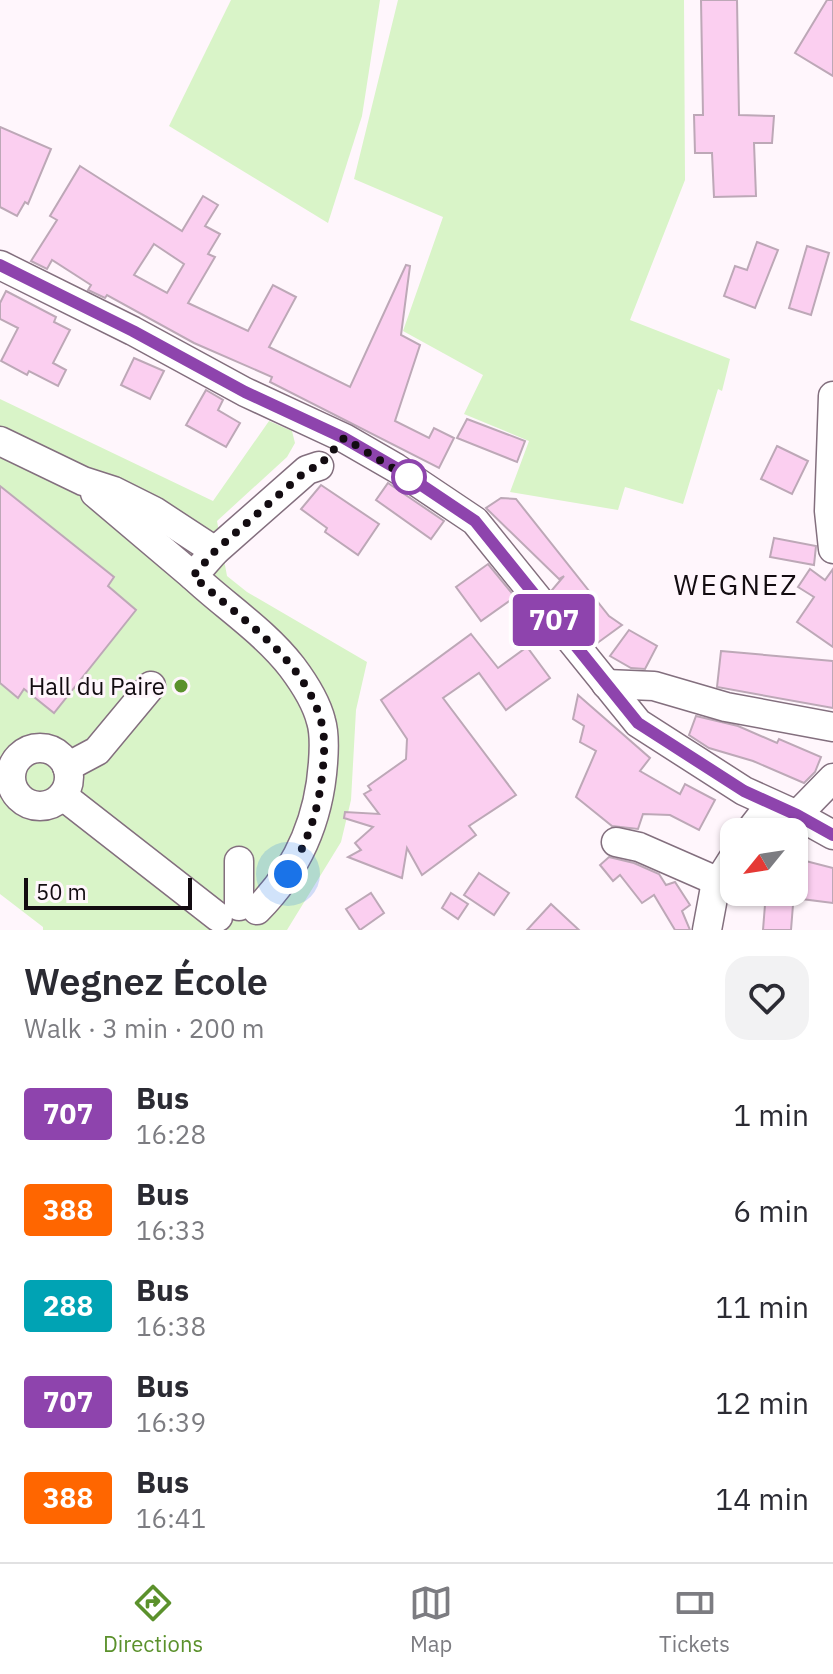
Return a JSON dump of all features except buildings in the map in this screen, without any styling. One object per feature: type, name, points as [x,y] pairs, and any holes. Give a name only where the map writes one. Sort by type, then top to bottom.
[{"type":"street","points":[[0,265],[133,331],[245,392],[344,438],[396,468],[475,521],[638,723],[744,791],[833,835]]},
{"type":"street","points":[[833,396],[829,511],[833,549]]},
{"type":"street","points":[[205,563],[307,470],[319,466],[344,438]]},
{"type":"street","points":[[0,441],[154,511],[205,563],[309,692],[322,722],[323,772],[313,826],[277,890],[240,919]]},
{"type":"street","points":[[606,684],[654,686],[726,707],[833,727]]},
{"type":"street","points":[[67,767],[97,751],[151,686]]},
{"type":"street","points":[[49,750],[56,753],[67,767],[69,782],[63,796],[46,806],[36,806],[19,797],[12,779],[9,753],[49,750]]},
{"type":"street","points":[[797,815],[833,778]]},
{"type":"street","points":[[63,796],[240,919]]},
{"type":"street","points":[[760,818],[770,805]]},
{"type":"street","points":[[616,842],[639,847],[719,882],[707,930]]},
{"type":"street","points":[[239,861],[240,919]]},
{"type":"green space","points":[[231,0],[380,0],[362,116],[328,223],[169,126]]},
{"type":"green space","points":[[398,0],[684,0],[685,180],[630,320],[730,359],[683,504],[625,487],[618,510],[510,492],[529,441],[464,414],[483,375],[403,331],[443,217],[354,179]]},
{"type":"green space","name":"Hall du Paire","points":[[0,399],[213,501],[269,421],[292,431],[295,443],[287,457],[217,521],[227,576],[247,592],[367,662],[356,710],[351,800],[341,842],[287,930],[43,930],[0,894]]},
{"type":"bus line","name":"707","points":[[0,265],[133,331],[245,392],[344,438],[396,468],[475,521],[638,723],[744,791],[833,835]]},
{"type":"place","name":"Hall du Paire","points":[[181,686]]},
{"type":"district","name":"WEGNEZ","points":[[736,584]]},
{"type":"route","points":[[288,874],[313,826],[324,750],[322,722],[309,692],[291,666],[275,648],[193,576],[215,551],[307,470],[319,466],[344,438],[422,486],[409,477]]}]
